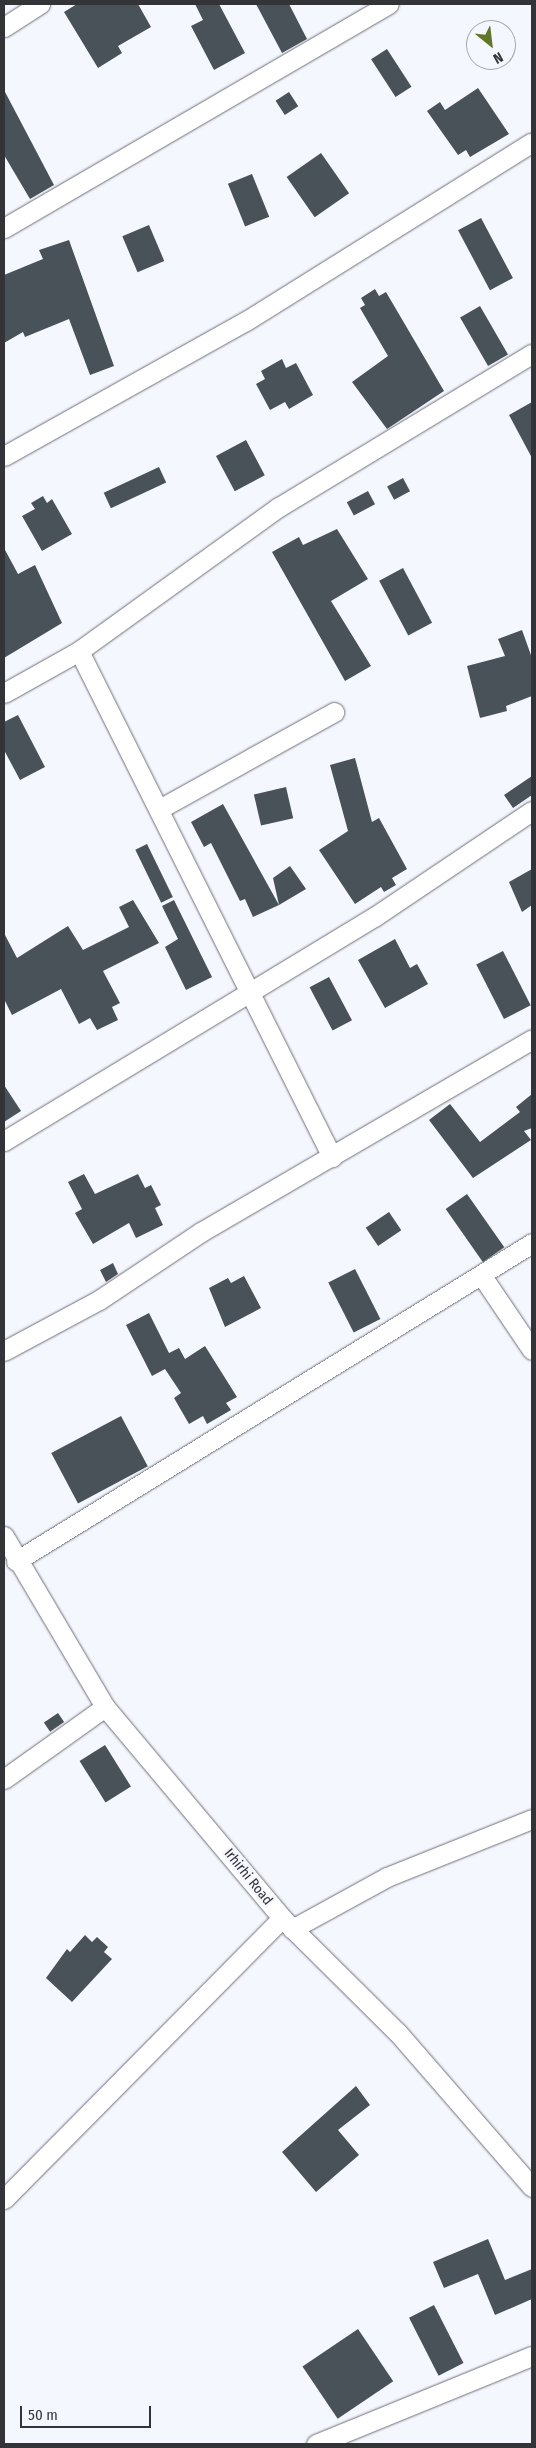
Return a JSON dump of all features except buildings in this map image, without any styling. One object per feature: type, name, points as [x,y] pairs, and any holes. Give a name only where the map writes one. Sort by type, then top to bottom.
[{"type":"street","points":[[4,28],[40,4]]},
{"type":"street","points":[[4,228],[389,4]]},
{"type":"street","points":[[4,456],[246,321],[532,142]]},
{"type":"street","points":[[4,693],[80,651],[279,506],[532,354]]},
{"type":"street","points":[[80,651],[252,990],[332,1157]]},
{"type":"street","points":[[161,808],[334,712]]},
{"type":"street","points":[[4,1141],[374,917],[532,811]]},
{"type":"street","points":[[4,1351],[99,1300],[201,1232],[532,1039]]},
{"type":"street","points":[[16,1561],[532,1244]]},
{"type":"street","points":[[482,1276],[532,1350]]},
{"type":"street","name":"Irhirhi Road","points":[[4,1536],[16,1561],[106,1707],[287,1924],[398,2033],[532,2187]]},
{"type":"street","points":[[4,1779],[106,1707]]},
{"type":"street","points":[[4,2199],[287,1924],[387,1877],[532,1820]]},
{"type":"street","points":[[316,2444],[532,2356]]}]
